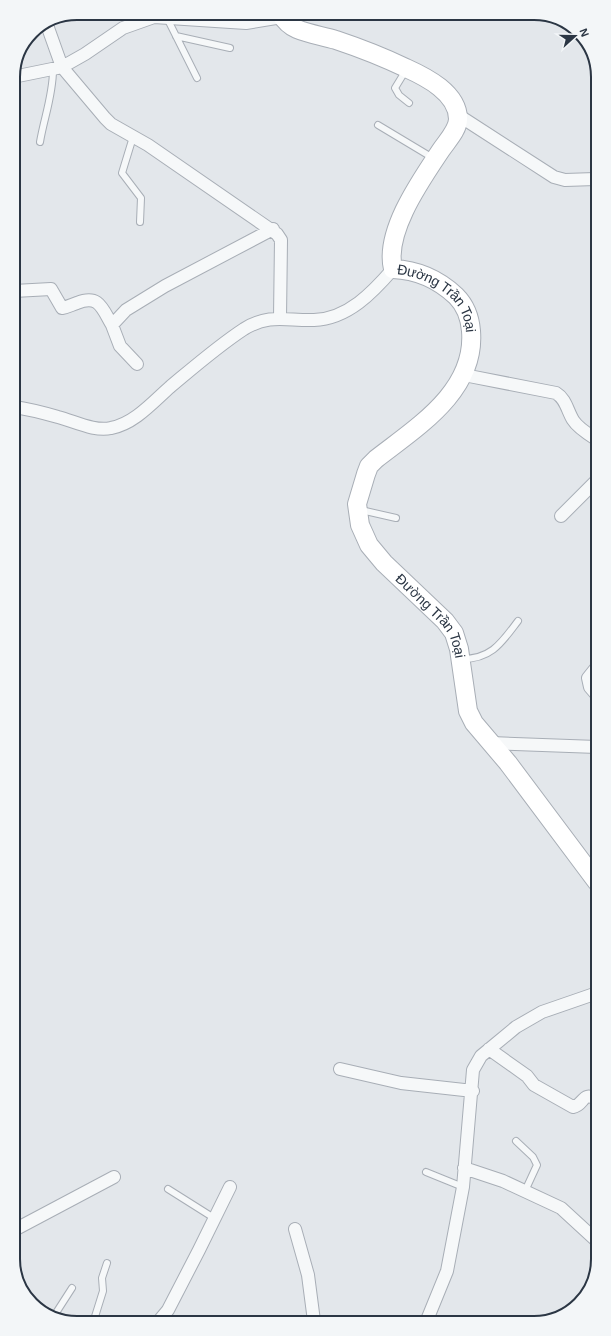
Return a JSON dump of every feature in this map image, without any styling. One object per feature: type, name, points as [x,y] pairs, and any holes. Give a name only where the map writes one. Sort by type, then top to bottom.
[{"type":"street","points":[[20,76],[58,69],[85,54],[123,28],[146,20]]},
{"type":"street","points":[[199,20],[246,23],[259,20]]},
{"type":"street","points":[[287,20],[298,29],[364,49],[424,76],[446,93],[452,100],[458,115],[554,177],[565,180],[591,179]]},
{"type":"street","points":[[48,29],[58,69],[105,118],[133,137],[148,145],[273,230],[281,240],[280,318]]},
{"type":"street","name":"Đường Trần Toại","points":[[458,115],[456,127],[400,218],[392,256],[393,269],[410,270],[424,274],[450,291],[462,302],[470,324],[472,339],[470,356],[464,375],[444,403],[428,419],[369,466],[357,510],[360,525],[369,545],[384,563],[445,621],[454,633],[460,659],[468,712],[474,723],[591,874]]},
{"type":"street","points":[[112,324],[126,310],[165,286],[273,230]]},
{"type":"street","points":[[20,408],[56,416],[99,428],[113,428],[136,416],[200,362],[245,329],[265,319],[280,318],[315,320],[331,317],[347,310],[375,289],[393,269]]},
{"type":"street","points":[[20,291],[50,289],[62,308],[89,299],[93,299],[98,302],[112,324],[120,346],[137,364]]},
{"type":"street","points":[[464,375],[556,393],[561,396],[573,420],[578,426],[591,435]]},
{"type":"street","points":[[561,516],[591,487]]},
{"type":"street","points":[[591,674],[588,678],[591,688]]},
{"type":"street","points":[[491,743],[591,747]]},
{"type":"street","points":[[429,1316],[447,1271],[463,1187],[473,1091],[473,1070],[476,1063],[489,1049],[516,1027],[537,1015],[591,995]]},
{"type":"street","points":[[489,1049],[527,1076],[534,1085],[573,1107],[586,1096],[591,1097]]},
{"type":"street","points":[[340,1069],[401,1082],[473,1091]]},
{"type":"street","points":[[464,1168],[503,1181],[561,1208],[591,1236]]},
{"type":"street","points":[[20,1226],[114,1177]]},
{"type":"street","points":[[163,1316],[168,1310],[230,1187]]},
{"type":"street","points":[[295,1229],[308,1275],[313,1316]]},
{"type":"lane","points":[[168,20],[197,78]]},
{"type":"lane","points":[[176,36],[230,48]]},
{"type":"lane","points":[[407,68],[395,88],[399,96],[408,103]]},
{"type":"lane","points":[[40,142],[46,109],[58,69]]},
{"type":"lane","points":[[378,125],[435,159]]},
{"type":"lane","points":[[133,137],[122,173],[142,198],[140,222]]},
{"type":"lane","points":[[357,510],[396,518]]},
{"type":"lane","points":[[460,659],[477,657],[494,650],[500,645],[518,621]]},
{"type":"lane","points":[[516,1141],[533,1157],[537,1165],[525,1191]]},
{"type":"lane","points":[[426,1172],[463,1187]]},
{"type":"lane","points":[[168,1189],[214,1218]]},
{"type":"lane","points":[[95,1316],[103,1291],[102,1278],[107,1263]]},
{"type":"lane","points":[[56,1312],[72,1288]]}]
